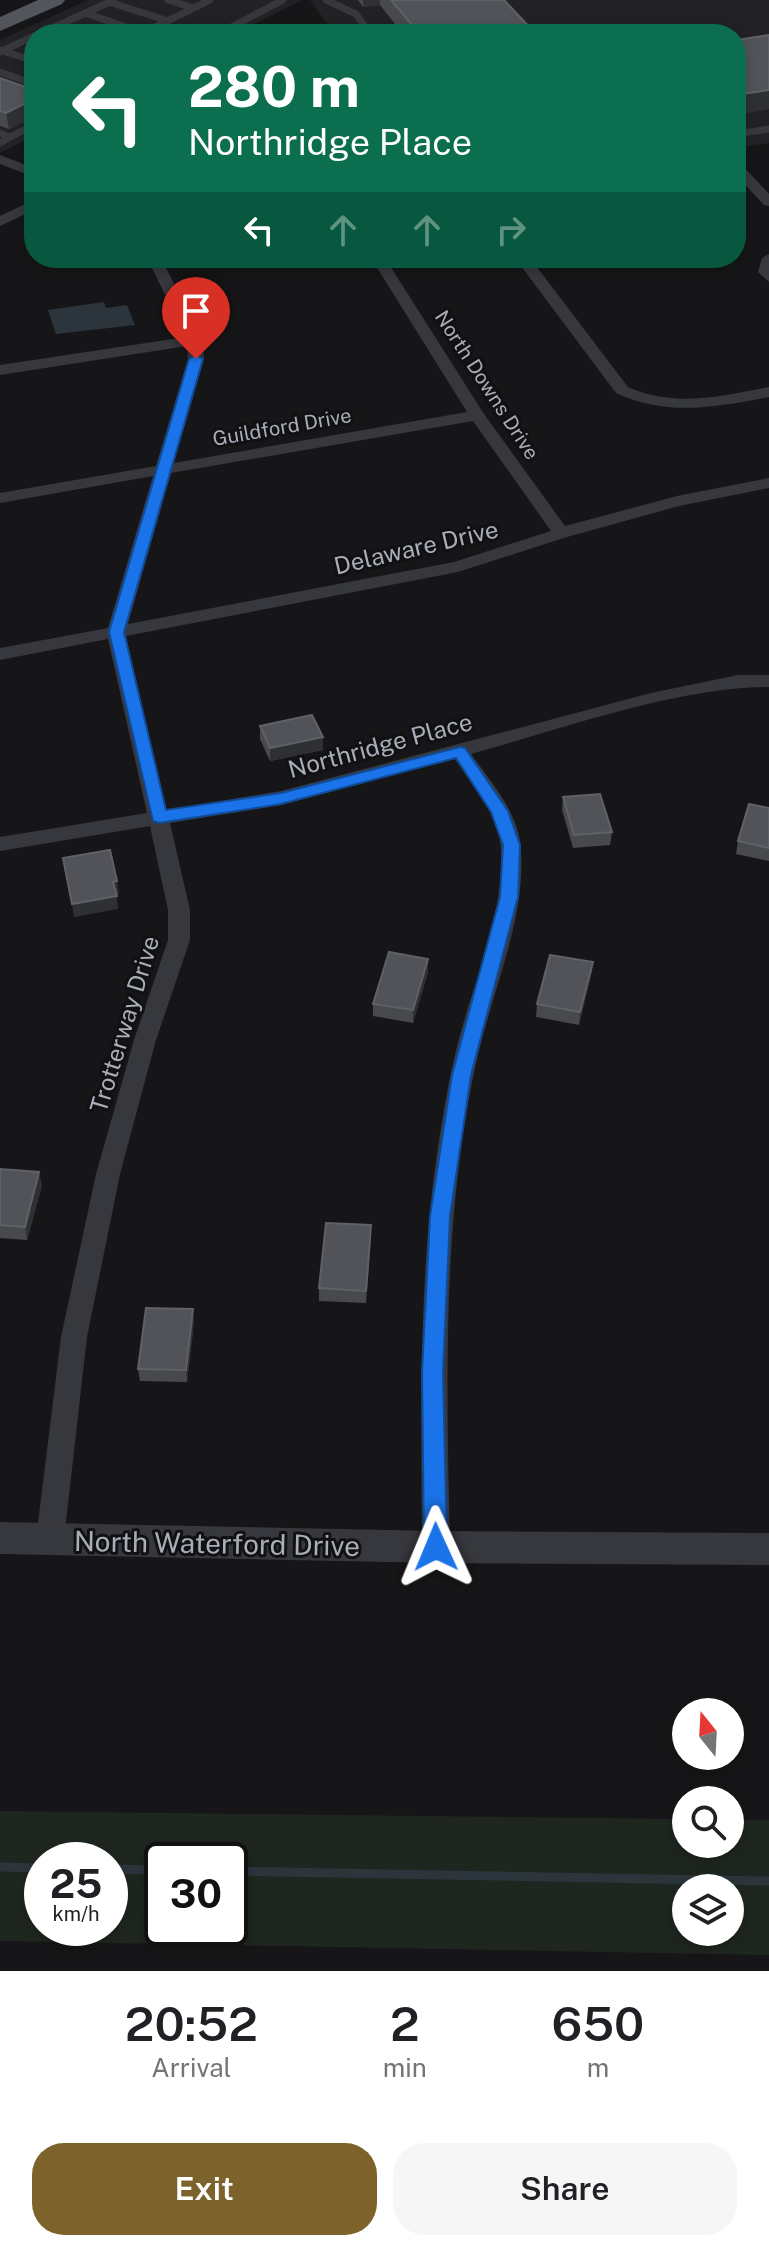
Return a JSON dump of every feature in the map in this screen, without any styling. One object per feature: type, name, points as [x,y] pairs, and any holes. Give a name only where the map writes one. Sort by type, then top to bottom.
[{"type":"main road","points":[[0,25],[55,0]]},
{"type":"street","points":[[0,159],[24,169]]},
{"type":"street","points":[[746,178],[769,202]]},
{"type":"street","points":[[0,222],[24,209]]},
{"type":"street","points":[[769,258],[765,272],[769,277]]},
{"type":"street","points":[[0,370],[195,340],[159,268]]},
{"type":"street","name":"North Downs Drive","points":[[384,268],[477,415],[561,533]]},
{"type":"street","points":[[530,268],[622,390],[644,402],[674,406],[769,392]]},
{"type":"street","name":"Trotterway Drive","points":[[50,1539],[74,1337],[108,1174],[145,1040],[179,940],[179,910],[116,632],[196,359],[195,340]]},
{"type":"street","name":"Guildford Drive","points":[[0,498],[477,415]]},
{"type":"street","name":"Delaware Drive","points":[[0,654],[458,567],[561,533],[677,501],[769,483]]},
{"type":"street","name":"Northridge Place","points":[[0,844],[281,798],[651,699],[738,681],[769,681]]},
{"type":"street","points":[[436,1547],[432,1372],[440,1216],[462,1075],[509,897],[511,845],[499,811],[460,752]]},
{"type":"street","name":"North Waterford Drive","points":[[0,1538],[436,1547],[769,1549]]},
{"type":"lane","points":[[168,0],[194,8]]},
{"type":"lane","points":[[162,24],[210,0]]},
{"type":"lane","points":[[237,24],[283,0]]},
{"type":"lane","points":[[326,0],[356,14],[363,24]]},
{"type":"lane","points":[[61,24],[112,1],[168,21]]},
{"type":"lane","points":[[85,13],[116,24]]},
{"type":"lane","points":[[1,51],[24,42]]},
{"type":"lane","points":[[1,51],[24,58]]},
{"type":"lane","points":[[0,72],[24,81]]},
{"type":"lane","points":[[0,88],[24,90]]},
{"type":"lane","points":[[746,132],[769,129]]},
{"type":"lane","points":[[0,143],[24,130]]},
{"type":"lane","points":[[0,133],[10,137]]},
{"type":"shaded area","points":[[88,0],[302,0],[255,24],[35,24]]},
{"type":"shaded area","points":[[310,0],[769,0],[769,143],[746,146],[746,24],[328,24]]},
{"type":"shaded area","points":[[24,29],[24,141],[0,153],[0,40]]},
{"type":"shaded area","points":[[104,302],[106,308],[127,305],[135,325],[56,334],[48,310]]},
{"type":"shaded area","points":[[0,1811],[672,1819],[672,1858],[744,1858],[744,1820],[769,1820],[769,1955],[248,1946],[248,1842],[144,1842],[144,1944],[128,1943],[128,1842],[24,1842],[24,1941],[0,1941]]},
{"type":"building","points":[[391,0],[504,0],[527,24],[411,24]]},
{"type":"building","points":[[769,35],[769,90],[746,93],[746,38]]},
{"type":"building","points":[[0,78],[24,86],[24,104],[6,113],[0,111]]},
{"type":"building","points":[[312,715],[323,737],[270,748],[260,726]]},
{"type":"building","points":[[600,794],[612,832],[574,835],[563,797]]},
{"type":"building","points":[[749,804],[769,808],[769,848],[738,841]]},
{"type":"building","points":[[110,850],[117,896],[72,904],[63,858]]},
{"type":"building","points":[[389,952],[428,959],[413,1010],[373,1004]]},
{"type":"building","points":[[550,955],[593,962],[580,1012],[537,1004]]},
{"type":"building","points":[[0,1169],[39,1172],[25,1227],[0,1225]]},
{"type":"building","points":[[326,1223],[371,1225],[366,1291],[319,1288]]},
{"type":"building","points":[[146,1308],[193,1309],[186,1370],[138,1369]]},
{"type":"waterway","points":[[0,1867],[24,1868]]},
{"type":"waterway","points":[[128,1869],[144,1870]]},
{"type":"waterway","points":[[248,1871],[769,1881]]},
{"type":"route","points":[[196,359],[116,632],[159,817],[281,798],[460,752],[499,811],[511,845],[509,897],[462,1075],[440,1216],[432,1372],[436,1547]]}]
